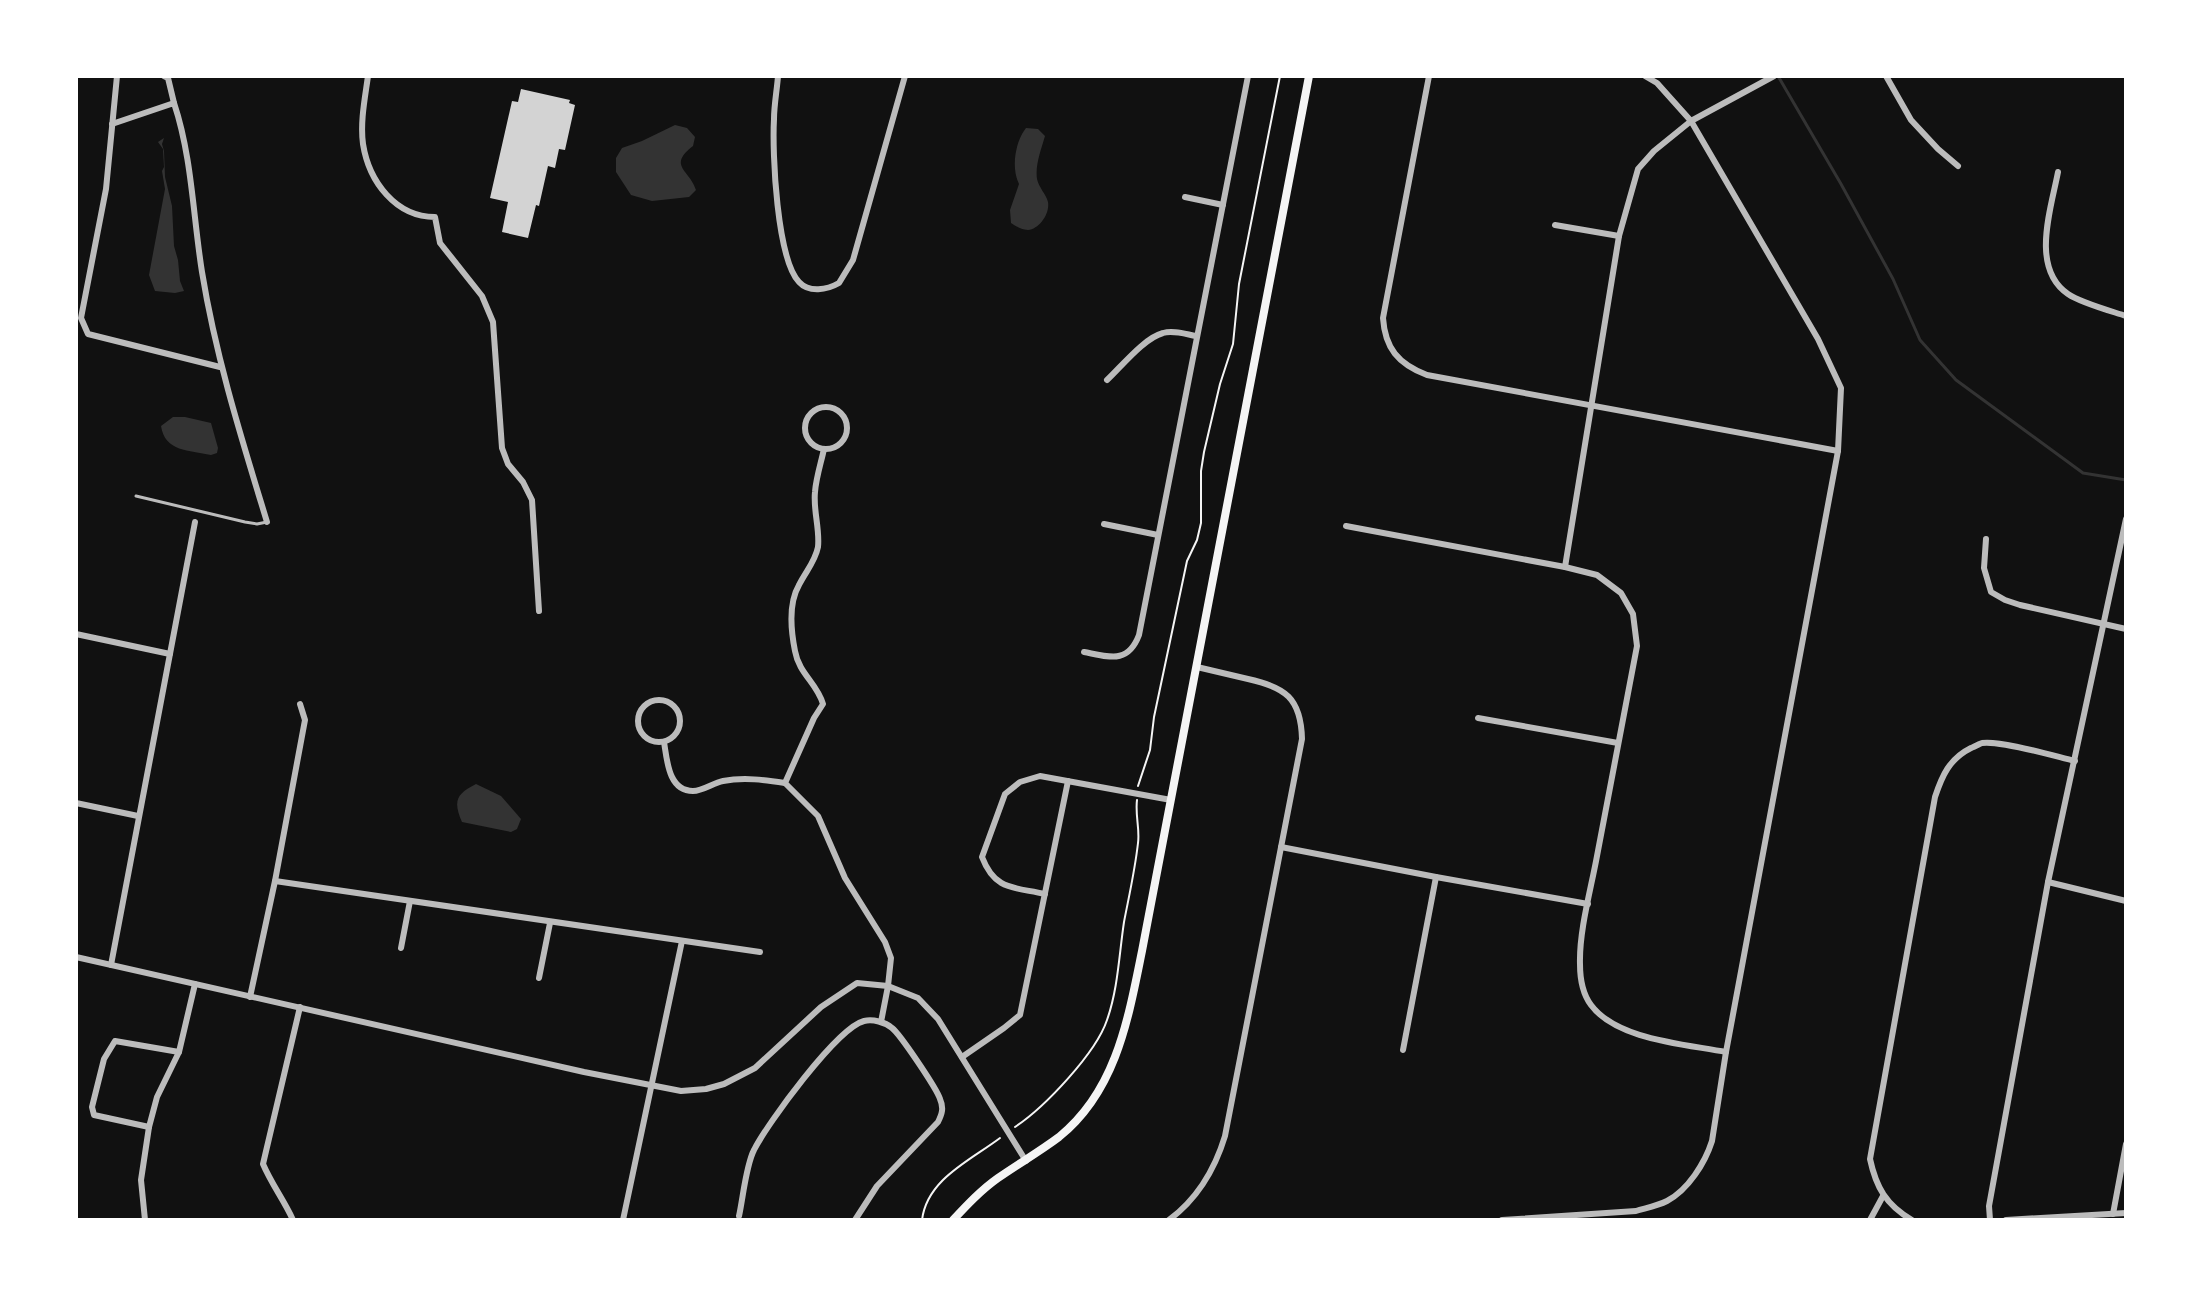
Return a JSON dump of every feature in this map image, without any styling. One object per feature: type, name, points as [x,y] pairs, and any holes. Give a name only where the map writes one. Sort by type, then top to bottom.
[{"type":"main road","points":[[953,1220],[989,1185],[1055,1140],[1079,1118],[1111,1070],[1122,1041],[1197,667],[1309,76]]},
{"type":"street","points":[[117,76],[106,189],[81,318],[88,334],[220,367]]},
{"type":"street","points":[[164,76],[168,78],[180,119],[202,273],[220,367],[267,522]]},
{"type":"street","points":[[368,76],[363,144],[377,182],[405,211],[435,217],[440,243],[482,296],[490,311],[502,448],[508,464],[523,482],[532,500],[539,611]]},
{"type":"street","points":[[778,76],[774,120],[778,206],[785,250],[790,269],[801,285],[819,290],[839,283],[853,260],[905,76]]},
{"type":"street","points":[[1084,652],[1119,657],[1129,653],[1139,635],[1248,76]]},
{"type":"street","points":[[1429,76],[1383,318],[1384,337],[1408,367],[1427,375],[1838,451]]},
{"type":"street","points":[[1502,1220],[1636,1211],[1668,1201],[1680,1191],[1707,1155],[1838,451],[1841,388],[1818,339],[1691,121],[1657,83],[1645,76]]},
{"type":"street","points":[[1886,76],[1911,120],[1958,166]]},
{"type":"street","points":[[1565,567],[1619,236],[1638,169],[1654,151],[1691,121],[1770,78]]},
{"type":"street","points":[[112,124],[174,103]]},
{"type":"street","points":[[2058,172],[2048,220],[2046,249],[2049,273],[2068,294],[2126,316]]},
{"type":"street","points":[[1185,197],[1223,205]]},
{"type":"street","points":[[1555,225],[1619,236]]},
{"type":"street","points":[[1107,380],[1139,349],[1163,333],[1196,336]]},
{"type":"street","points":[[826,406],[839,411],[847,422],[847,429],[842,442],[831,449],[824,449],[811,443],[804,430],[812,411],[826,406]]},
{"type":"street","points":[[785,783],[823,704],[819,690],[804,674],[795,655],[791,620],[798,585],[814,560],[818,543],[815,492],[824,449]]},
{"type":"street","points":[[1990,1220],[1989,1206],[2048,882],[2126,519]]},
{"type":"street","points":[[111,965],[195,522]]},
{"type":"street","points":[[1104,524],[1158,535]]},
{"type":"street","points":[[1346,526],[1565,567],[1597,575],[1621,593],[1633,614],[1637,646],[1588,904],[1580,964],[1581,981],[1590,1004],[1604,1019],[1635,1034],[1726,1052]]},
{"type":"street","points":[[1986,539],[1984,568],[1991,592],[2020,605],[2126,629]]},
{"type":"street","points":[[76,634],[170,654]]},
{"type":"street","points":[[1169,1220],[1201,1187],[1225,1136],[1302,739],[1300,715],[1295,703],[1277,687],[1197,667]]},
{"type":"street","points":[[653,700],[673,704],[680,716],[679,729],[664,742],[651,741],[639,727],[642,708],[653,700]]},
{"type":"street","points":[[250,997],[305,720],[300,704]]},
{"type":"street","points":[[1478,718],[1618,743]]},
{"type":"street","points":[[664,742],[669,770],[676,784],[684,788],[693,791],[746,779],[785,783],[818,816],[845,878],[885,942],[891,958],[881,1022]]},
{"type":"street","points":[[1912,1220],[1883,1196],[1875,1182],[1870,1159],[1935,797],[1948,766],[1961,753],[1981,743],[2075,761]]},
{"type":"street","points":[[1045,894],[999,884],[988,873],[982,857],[1005,794],[1020,782],[1040,776],[1171,800]]},
{"type":"street","points":[[962,1057],[1020,1015],[1068,781]]},
{"type":"street","points":[[76,803],[138,816]]},
{"type":"street","points":[[1281,847],[1588,904]]},
{"type":"street","points":[[1403,1050],[1436,877]]},
{"type":"street","points":[[275,881],[760,952]]},
{"type":"street","points":[[2048,882],[2126,901]]},
{"type":"street","points":[[401,948],[410,901]]},
{"type":"street","points":[[539,978],[550,923]]},
{"type":"street","points":[[623,1220],[682,941]]},
{"type":"street","points":[[76,957],[584,1072],[681,1091],[724,1084],[755,1068],[821,1007],[857,983],[888,986],[918,998],[938,1019],[1026,1161]]},
{"type":"street","points":[[145,1220],[141,1180],[149,1127],[157,1097],[179,1052],[195,984]]},
{"type":"street","points":[[293,1220],[273,1188],[263,1164],[300,1007]]},
{"type":"street","points":[[739,1216],[752,1152],[796,1087],[846,1031],[863,1021],[881,1022],[893,1028],[934,1087],[943,1112],[938,1122],[877,1186],[855,1220]]},
{"type":"street","points":[[149,1127],[94,1115],[92,1107],[104,1059],[115,1041],[179,1052]]},
{"type":"street","points":[[2113,1214],[2126,1144]]},
{"type":"street","points":[[1870,1220],[1883,1196]]},
{"type":"street","points":[[1178,1213],[1187,1220]]},
{"type":"street","points":[[2006,1220],[2126,1213]]},
{"type":"lane","points":[[136,496],[245,522],[267,522]]},
{"type":"path","points":[[922,1220],[926,1201],[941,1183],[973,1155],[1045,1104],[1098,1038],[1106,1023],[1139,840],[1135,814],[1137,794],[1150,750],[1154,717],[1187,561],[1199,532],[1204,452],[1233,344],[1239,284],[1280,76]]},
{"type":"shaded area","points":[[675,125],[687,128],[695,137],[693,146],[685,153],[681,163],[696,190],[689,197],[652,201],[631,195],[616,172],[616,158],[622,148]]},
{"type":"shaded area","points":[[1026,128],[1038,129],[1045,136],[1037,174],[1048,207],[1040,224],[1028,230],[1011,223],[1010,210],[1019,184],[1015,170],[1017,148]]},
{"type":"shaded area","points":[[164,138],[165,177],[172,206],[174,246],[184,291],[175,293],[155,291],[149,275],[165,189],[163,149],[158,142]]},
{"type":"shaded area","points":[[173,417],[211,423],[217,453],[211,455],[187,450],[167,441],[161,426]]},
{"type":"shaded area","points":[[476,784],[501,796],[521,819],[517,829],[511,832],[462,822],[458,799]]},
{"type":"building","points":[[521,89],[570,100],[569,103],[575,105],[565,150],[559,149],[555,168],[548,166],[528,238],[502,232],[508,202],[490,198],[512,101],[518,102]]},
{"type":"waterway","points":[[1778,76],[1893,279],[1920,340],[1956,380],[2083,473],[2126,480]]}]
